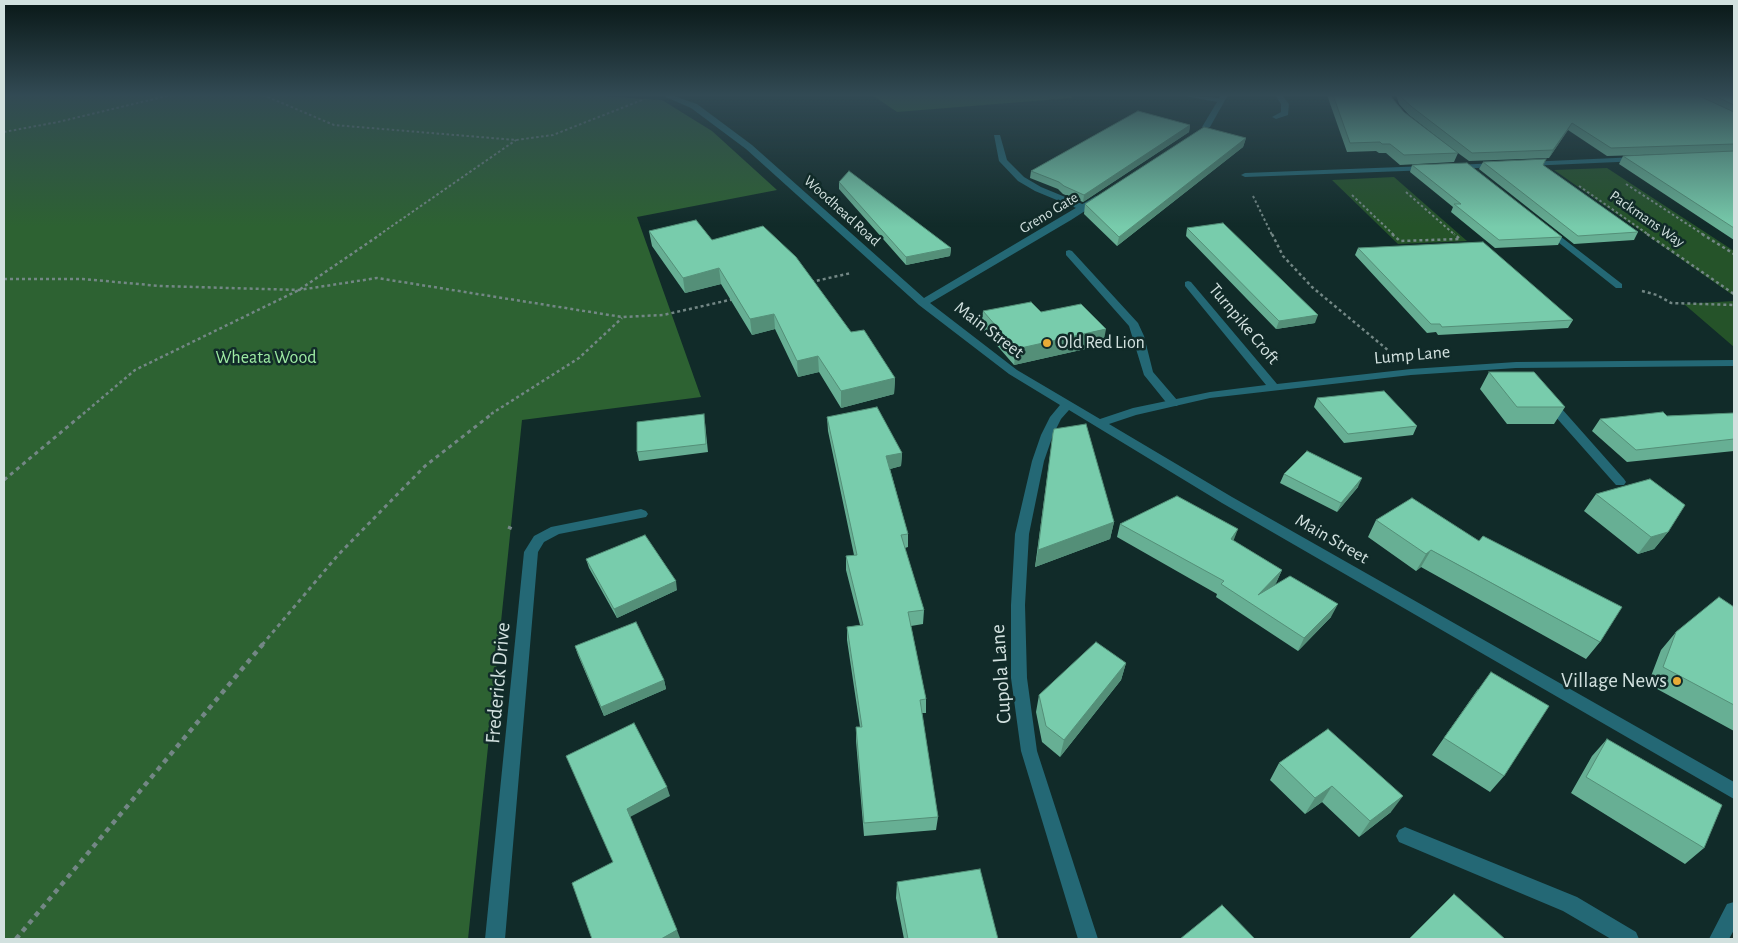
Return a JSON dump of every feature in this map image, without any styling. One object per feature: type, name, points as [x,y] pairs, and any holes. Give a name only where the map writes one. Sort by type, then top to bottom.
[{"type":"street","name":"Woodhead Road","points":[[738,139],[923,303]]},
{"type":"street","points":[[998,139],[1003,161],[1021,179],[1038,189],[1084,208]]},
{"type":"street","points":[[1517,164],[1648,158]]},
{"type":"street","points":[[1465,164],[1484,179]]},
{"type":"street","points":[[1449,167],[1465,164],[1507,165]]},
{"type":"street","points":[[1245,175],[1439,168]]},
{"type":"street","name":"Greno Gate","points":[[923,303],[1108,192]]},
{"type":"street","points":[[1536,220],[1619,286]]},
{"type":"street","points":[[1069,253],[1134,325],[1139,336],[1142,358],[1148,373],[1172,403]]},
{"type":"street","name":"Turnpike Croft","points":[[1188,284],[1274,386]]},
{"type":"street","name":"Main Street","points":[[923,303],[1013,372],[1067,406],[1734,791]]},
{"type":"street","name":"Lump Lane","points":[[1098,424],[1133,412],[1172,403],[1274,386],[1411,372],[1516,365],[1734,363]]},
{"type":"street","points":[[1516,365],[1529,380]]},
{"type":"street","points":[[1542,394],[1620,482]]},
{"type":"street","name":"Cupola Lane","points":[[1067,406],[1056,417],[1038,461],[1022,534],[1018,606],[1019,678],[1029,752],[1088,939]]},
{"type":"street","name":"Frederick Drive","points":[[495,939],[531,552],[539,539],[556,530],[641,514]]},
{"type":"street","points":[[1405,836],[1570,904],[1629,939]]},
{"type":"street","points":[[1719,939],[1734,911]]},
{"type":"path","points":[[504,139],[523,139]]},
{"type":"path","points":[[4,480],[135,370],[299,290],[516,140]]},
{"type":"path","name":"Packmans Way","points":[[1590,161],[1734,254]]},
{"type":"path","name":"Packmans Way","points":[[1546,163],[1734,294]]},
{"type":"path","points":[[1329,172],[1400,241],[1460,239],[1381,170]]},
{"type":"path","points":[[1245,175],[1263,219],[1284,256],[1312,287],[1376,339],[1411,372]]},
{"type":"path","points":[[805,283],[882,266]]},
{"type":"path","points":[[4,279],[83,279],[160,286],[299,290],[377,278],[622,317],[663,315],[739,298]]},
{"type":"path","points":[[1619,286],[1657,295],[1671,303],[1734,305]]},
{"type":"path","points":[[16,939],[338,555],[411,480],[425,466],[490,415],[579,358],[622,317]]},
{"type":"green space","name":"Wheata Wood","points":[[4,139],[721,139],[777,190],[637,217],[701,397],[522,420],[468,939],[4,939]]},
{"type":"green space","points":[[1607,168],[1734,251],[1734,296],[1554,170]]},
{"type":"green space","points":[[1394,177],[1467,241],[1398,244],[1332,180]]},
{"type":"green space","points":[[1734,301],[1734,347],[1684,304]]},
{"type":"building","points":[[1088,139],[1169,139],[1084,195],[1059,182],[1031,171]]},
{"type":"building","points":[[1185,139],[1245,139],[1119,237],[1085,204]]},
{"type":"building","points":[[1349,139],[1440,139],[1458,153],[1404,155],[1390,144],[1382,144],[1380,142],[1350,143]]},
{"type":"building","points":[[1454,139],[1561,139],[1553,150],[1472,153]]},
{"type":"building","points":[[1597,139],[1734,139],[1734,144],[1611,148]]},
{"type":"building","points":[[1734,151],[1734,228],[1623,156]]},
{"type":"building","points":[[1546,159],[1543,165],[1638,232],[1578,236],[1483,162]]},
{"type":"building","points":[[1467,163],[1562,237],[1499,240],[1454,204],[1461,204],[1412,165]]},
{"type":"building","points":[[849,171],[951,248],[906,257],[839,182]]},
{"type":"building","points":[[696,220],[712,240],[763,226],[796,257],[851,332],[864,330],[895,378],[841,391],[818,356],[797,361],[774,314],[750,319],[719,268],[683,278],[649,231]]},
{"type":"building","points":[[1223,223],[1318,315],[1279,321],[1187,228]]},
{"type":"building","points":[[1483,242],[1573,320],[1442,327],[1440,324],[1431,324],[1358,248]]},
{"type":"building","points":[[1031,302],[1041,312],[1081,304],[1106,329],[1016,349],[983,311]]},
{"type":"building","points":[[1489,372],[1534,372],[1565,407],[1517,407]]},
{"type":"building","points":[[1384,391],[1417,426],[1348,434],[1317,398]]},
{"type":"building","points":[[877,407],[902,453],[886,456],[908,534],[901,535],[924,610],[908,612],[926,699],[920,700],[938,817],[864,823],[856,727],[862,727],[847,627],[863,625],[846,556],[857,555],[827,417]]},
{"type":"building","points":[[1663,412],[1667,416],[1734,413],[1734,439],[1636,450],[1600,419]]},
{"type":"building","points":[[704,414],[706,444],[637,452],[637,422]]},
{"type":"building","points":[[1086,424],[1114,522],[1038,550],[1054,429]]},
{"type":"building","points":[[1307,451],[1362,478],[1341,503],[1284,474]]},
{"type":"building","points":[[1650,479],[1685,505],[1668,532],[1651,537],[1596,494]]},
{"type":"building","points":[[1177,496],[1238,529],[1231,539],[1282,570],[1258,595],[1290,576],[1338,604],[1304,638],[1221,584],[1224,581],[1120,524]]},
{"type":"building","points":[[1412,498],[1479,541],[1483,536],[1622,607],[1600,642],[1431,550],[1426,554],[1376,520]]},
{"type":"building","points":[[645,535],[676,581],[614,609],[586,559]]},
{"type":"building","points":[[1719,597],[1734,607],[1734,705],[1663,667],[1676,632]]},
{"type":"building","points":[[636,622],[664,680],[601,707],[575,646]]},
{"type":"building","points":[[1096,642],[1126,663],[1064,740],[1046,726],[1039,695]]},
{"type":"building","points":[[1491,672],[1549,706],[1504,776],[1444,738]]},
{"type":"building","points":[[634,723],[667,787],[627,809],[677,930],[661,939],[592,939],[572,883],[613,862],[566,756]]},
{"type":"building","points":[[1328,729],[1403,796],[1370,821],[1332,786],[1315,798],[1279,763]]},
{"type":"building","points":[[1607,739],[1722,805],[1704,848],[1586,777]]},
{"type":"building","points":[[980,869],[998,939],[908,939],[897,882]]},
{"type":"building","points":[[1454,894],[1505,939],[1409,939]]},
{"type":"building","points":[[1222,905],[1255,939],[1180,939]]},
{"type":"place","name":"Old Red Lion","points":[[1047,343]]},
{"type":"place","name":"Village News","points":[[1677,681]]}]
